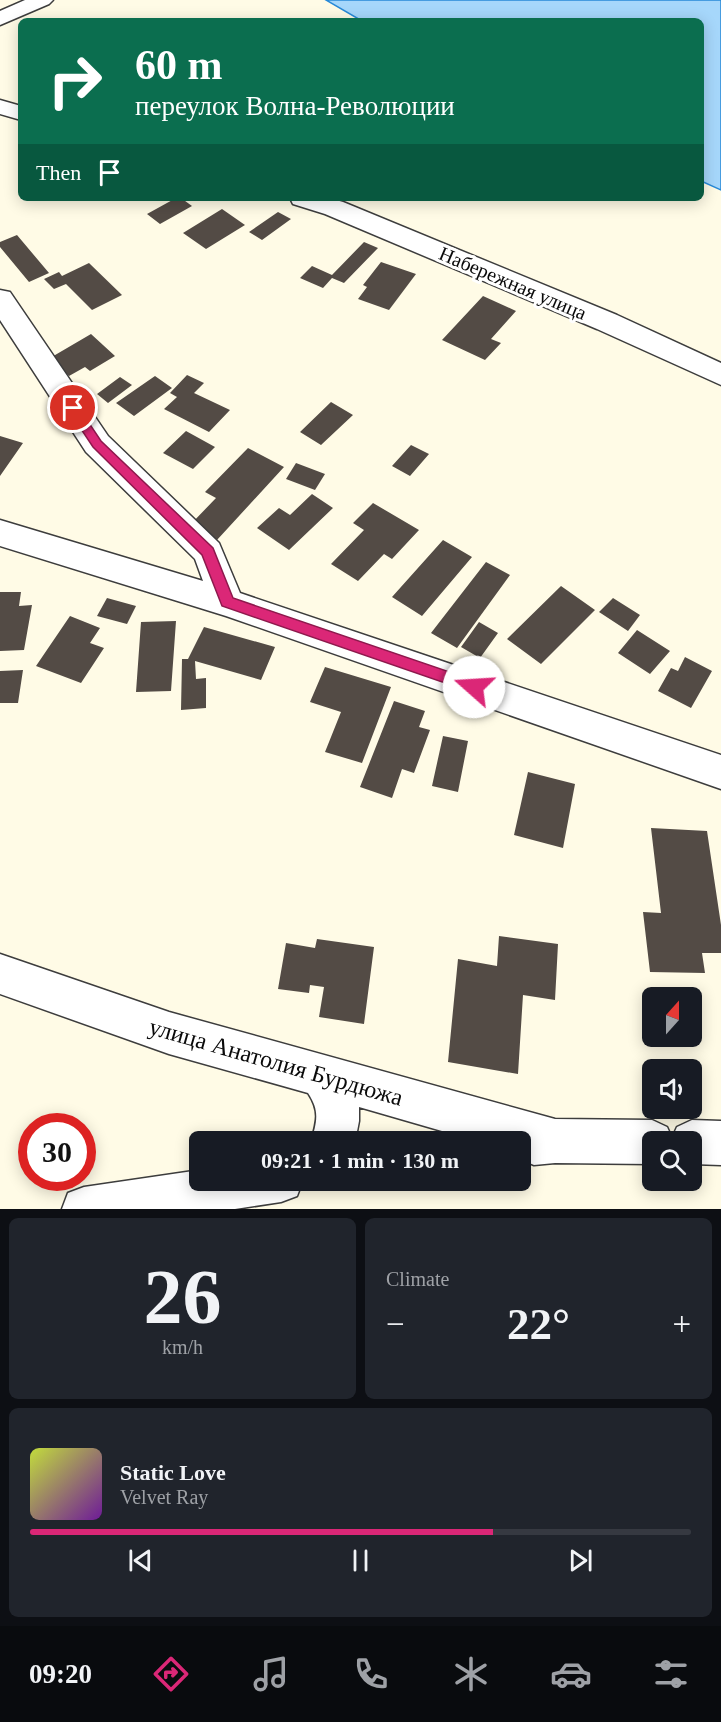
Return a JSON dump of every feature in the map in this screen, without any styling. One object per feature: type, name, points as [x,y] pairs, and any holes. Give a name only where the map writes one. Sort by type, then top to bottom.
[{"type":"street","points":[[0,19],[42,0]]},
{"type":"street","points":[[0,107],[18,112]]},
{"type":"street","name":"Набережная улица","points":[[312,201],[334,208],[607,322],[721,375]]},
{"type":"street","points":[[0,299],[97,444],[208,552],[227,602]]},
{"type":"street","points":[[0,533],[227,602],[721,772]]},
{"type":"street","name":"улица Анатолия Бурдюжа","points":[[0,974],[169,1033],[321,1075],[538,1143],[642,1142]]},
{"type":"street","points":[[321,1075],[338,1100],[336,1131]]},
{"type":"street","points":[[702,1142],[721,1143]]},
{"type":"street","points":[[84,1209],[206,1191]]},
{"type":"water","points":[[326,0],[721,0],[721,190],[704,182],[704,18],[357,18]]},
{"type":"building","points":[[171,201],[185,201],[192,206],[160,224],[147,214]]},
{"type":"building","points":[[222,209],[245,225],[206,249],[183,233]]},
{"type":"building","points":[[278,212],[291,219],[262,240],[249,232]]},
{"type":"building","points":[[17,235],[49,273],[29,282],[0,247],[0,242]]},
{"type":"building","points":[[364,242],[378,248],[344,283],[332,278],[323,288],[300,278],[312,266],[332,275]]},
{"type":"building","points":[[381,262],[416,274],[389,310],[358,299],[367,287],[363,285]]},
{"type":"building","points":[[89,263],[122,295],[92,310],[66,284],[54,289],[44,279],[59,272],[62,276]]},
{"type":"building","points":[[483,296],[516,311],[491,339],[501,343],[485,360],[442,340]]},
{"type":"building","points":[[91,334],[115,356],[90,371],[85,367],[69,376],[50,358]]},
{"type":"building","points":[[187,375],[204,383],[194,393],[230,410],[209,432],[164,409],[177,397],[170,393]]},
{"type":"building","points":[[155,376],[172,388],[134,416],[116,403]]},
{"type":"building","points":[[120,377],[132,385],[108,403],[97,394]]},
{"type":"building","points":[[331,402],[353,415],[321,445],[300,432]]},
{"type":"building","points":[[186,431],[215,447],[193,469],[163,453]]},
{"type":"building","points":[[0,436],[23,443],[0,476]]},
{"type":"building","points":[[411,445],[429,454],[410,476],[392,466]]},
{"type":"building","points":[[248,448],[284,467],[217,540],[190,525],[216,498],[205,492]]},
{"type":"building","points":[[296,463],[325,474],[315,490],[286,479]]},
{"type":"building","points":[[312,494],[333,508],[289,550],[257,528],[279,508],[290,515]]},
{"type":"building","points":[[373,503],[419,530],[392,559],[384,554],[358,581],[331,564],[364,530],[353,523]]},
{"type":"building","points":[[443,540],[472,557],[422,616],[392,597]]},
{"type":"building","points":[[486,562],[510,575],[457,648],[431,633]]},
{"type":"building","points":[[561,586],[595,610],[541,664],[507,639]]},
{"type":"building","points":[[0,592],[21,592],[19,606],[32,605],[24,650],[0,651]]},
{"type":"building","points":[[107,598],[136,606],[127,624],[97,616]]},
{"type":"building","points":[[613,598],[640,615],[628,631],[599,612]]},
{"type":"building","points":[[70,616],[100,628],[90,643],[104,648],[81,683],[36,666]]},
{"type":"building","points":[[176,621],[171,691],[136,692],[141,622]]},
{"type":"building","points":[[479,622],[498,633],[480,658],[461,647]]},
{"type":"building","points":[[204,627],[275,647],[261,680],[195,661],[196,679],[206,678],[206,708],[181,710],[182,659],[188,659]]},
{"type":"building","points":[[637,630],[670,651],[650,674],[618,653]]},
{"type":"building","points":[[685,657],[712,671],[691,708],[658,691],[671,668],[678,671]]},
{"type":"building","points":[[325,667],[391,687],[362,763],[325,752],[341,712],[310,702]]},
{"type":"building","points":[[23,670],[18,703],[0,703],[0,671]]},
{"type":"building","points":[[394,701],[425,711],[419,727],[430,730],[414,773],[402,769],[392,798],[360,787]]},
{"type":"building","points":[[443,736],[468,741],[458,792],[432,786]]},
{"type":"building","points":[[528,772],[575,784],[563,848],[514,835]]},
{"type":"building","points":[[651,828],[707,831],[721,925],[721,953],[702,953],[705,973],[650,972],[643,912],[661,913]]},
{"type":"building","points":[[499,936],[558,944],[555,1000],[523,995],[518,1074],[448,1062],[458,959],[497,966]]},
{"type":"building","points":[[317,939],[374,947],[364,1024],[319,1017],[324,987],[310,985],[309,993],[278,989],[286,943],[315,948]]},
{"type":"route","points":[[73,408],[97,444],[208,552],[227,602],[474,687]]}]
